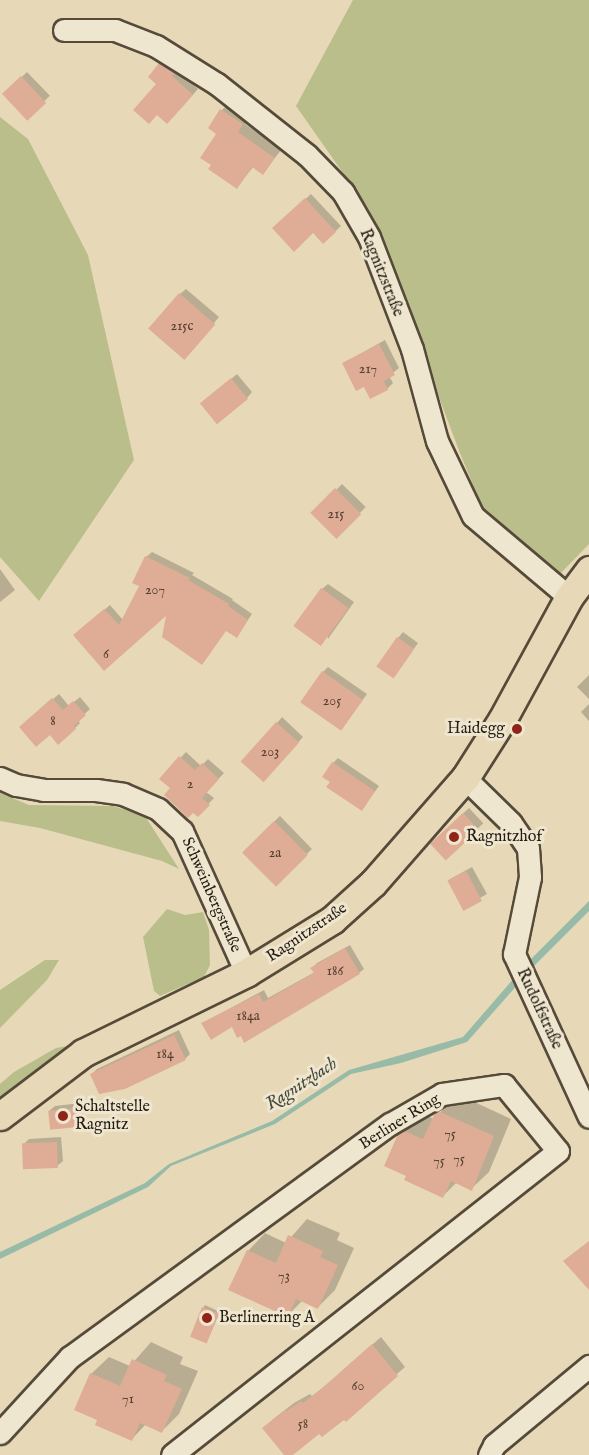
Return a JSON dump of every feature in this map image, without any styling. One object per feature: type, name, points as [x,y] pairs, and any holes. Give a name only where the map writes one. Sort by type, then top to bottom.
[{"type":"main road","name":"Ragnitzstraße","points":[[0,1116],[83,1053],[246,973],[332,920],[374,884],[465,778],[502,720],[568,597],[589,570]]},
{"type":"street","name":"Ragnitzstraße","points":[[64,30],[115,30],[156,46],[217,84],[307,155],[343,192],[369,237],[412,349],[437,441],[473,516],[568,597]]},
{"type":"street","name":"Schweinbergstraße","points":[[0,778],[16,785],[43,790],[96,790],[123,794],[158,809],[182,831],[246,973]]},
{"type":"street","name":"Rudolfstraße","points":[[465,778],[512,823],[528,848],[530,877],[514,954],[527,988],[589,1117]]},
{"type":"street","name":"Berliner Ring","points":[[0,1433],[70,1357],[390,1124],[442,1094],[504,1085],[558,1151],[172,1455]]},
{"type":"street","points":[[489,1455],[494,1445],[589,1365]]},
{"type":"shaded area","points":[[353,0],[589,0],[589,544],[559,575],[485,515],[369,210],[296,106]]},
{"type":"shaded area","points":[[0,117],[28,139],[88,255],[134,460],[39,601],[0,557]]},
{"type":"shaded area","points":[[0,793],[29,805],[113,806],[145,816],[179,869],[162,861],[40,828],[0,821]]},
{"type":"shaded area","name":"Ragnitzbach","points":[[589,901],[589,911],[533,967],[467,1042],[401,1063],[351,1074],[275,1124],[171,1166],[148,1187],[0,1259],[0,1252],[145,1183],[169,1164],[272,1121],[349,1070],[463,1037],[528,962]]},
{"type":"shaded area","points":[[167,909],[185,915],[203,912],[209,930],[210,965],[204,977],[160,996],[154,991],[143,937]]},
{"type":"shaded area","points":[[45,960],[59,960],[47,980],[0,1028],[0,990]]},
{"type":"shaded area","points":[[72,1045],[71,1048],[0,1097],[0,1084],[14,1072],[56,1048]]},
{"type":"building","points":[[159,63],[174,73],[172,76],[193,95],[167,124],[157,115],[149,124],[133,110],[156,84],[148,77]]},
{"type":"building","points":[[21,76],[46,103],[27,121],[2,94]]},
{"type":"building","points":[[220,109],[243,124],[238,132],[275,158],[263,175],[252,167],[237,189],[208,169],[211,165],[200,158],[216,134],[208,128]]},
{"type":"building","points":[[305,198],[336,232],[323,244],[313,233],[294,252],[272,228]]},
{"type":"building","points":[[179,293],[215,324],[184,360],[148,328]]},
{"type":"building","points":[[379,344],[395,375],[384,381],[388,390],[370,399],[364,387],[356,391],[342,363]]},
{"type":"building","points":[[231,378],[248,399],[217,424],[200,403]]},
{"type":"building","points":[[335,488],[361,514],[336,539],[310,513]]},
{"type":"building","points":[[145,556],[190,578],[188,580],[229,604],[228,606],[248,620],[237,638],[226,631],[202,665],[162,637],[166,616],[104,671],[73,635],[104,609],[119,625],[139,586],[132,583]]},
{"type":"building","points":[[321,588],[349,608],[321,646],[293,626]]},
{"type":"building","points":[[397,637],[414,649],[394,679],[376,666]]},
{"type":"building","points":[[322,671],[363,700],[341,731],[300,702]]},
{"type":"building","points":[[52,698],[63,710],[73,701],[86,715],[74,726],[76,729],[58,745],[50,735],[36,747],[19,727]]},
{"type":"building","points":[[276,722],[299,743],[264,782],[241,761]]},
{"type":"building","points":[[179,756],[195,770],[202,763],[219,779],[202,798],[210,805],[198,817],[193,813],[188,818],[164,795],[170,788],[159,779]]},
{"type":"building","points":[[332,762],[375,791],[362,811],[326,787],[330,782],[322,777]]},
{"type":"building","name":"Ragnitzhof","points":[[463,813],[479,830],[446,861],[430,844]]},
{"type":"building","points":[[274,821],[308,855],[276,887],[242,853]]},
{"type":"building","points":[[466,871],[482,901],[463,911],[447,881]]},
{"type":"building","points":[[345,948],[360,974],[244,1043],[241,1036],[237,1038],[232,1027],[211,1040],[201,1023],[259,994],[263,1002],[314,973],[310,968]]},
{"type":"building","points":[[174,1035],[186,1060],[125,1089],[99,1094],[90,1074]]},
{"type":"building","name":"Schaltstelle Ragnitz","points":[[76,1108],[78,1127],[50,1130],[48,1111]]},
{"type":"building","points":[[438,1111],[494,1136],[472,1191],[451,1181],[443,1198],[404,1180],[406,1176],[384,1166],[398,1134],[404,1131],[423,1139]]},
{"type":"building","points":[[57,1142],[58,1168],[23,1169],[22,1143]]},
{"type":"building","points":[[288,1235],[323,1251],[320,1257],[338,1265],[318,1309],[296,1299],[288,1317],[228,1290],[247,1250],[276,1263]]},
{"type":"building","points":[[589,1241],[589,1290],[563,1261]]},
{"type":"building","points":[[202,1307],[219,1314],[207,1343],[190,1337]]},
{"type":"building","points":[[372,1344],[398,1376],[346,1422],[344,1420],[322,1437],[319,1434],[293,1455],[284,1455],[262,1428],[285,1410],[301,1401],[303,1403]]},
{"type":"building","points":[[132,1359],[167,1375],[164,1381],[182,1389],[162,1433],[140,1423],[132,1441],[95,1425],[97,1420],[74,1410],[90,1373],[120,1386]]},
{"type":"place","name":"Haidegg","points":[[517,729]]},
{"type":"place","name":"Ragnitzhof","points":[[454,837]]},
{"type":"place","name":"Schaltstelle Ragnitz","points":[[63,1116]]},
{"type":"place","name":"Berlinerring A","points":[[207,1318]]}]
